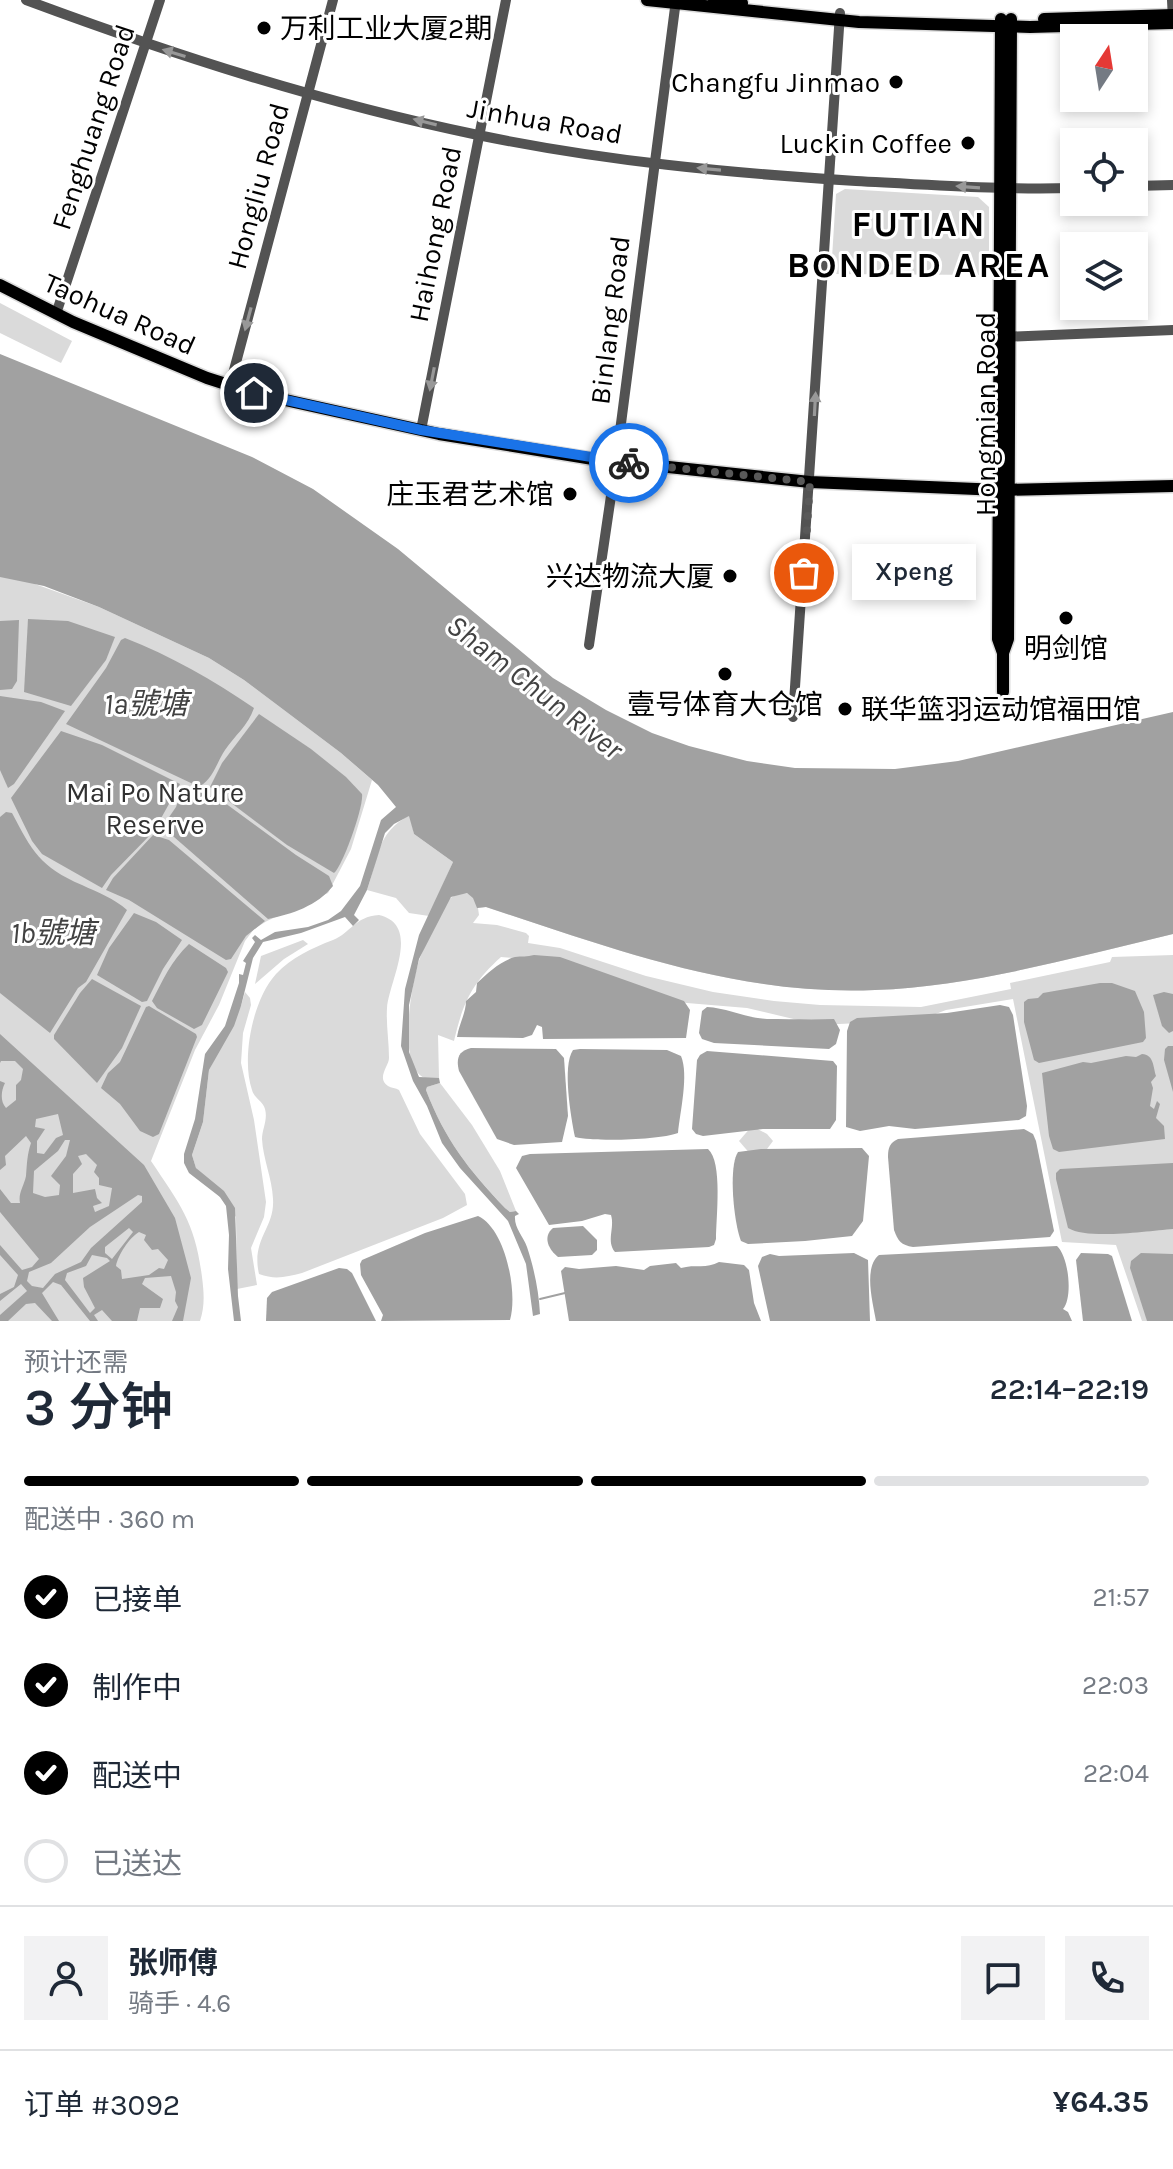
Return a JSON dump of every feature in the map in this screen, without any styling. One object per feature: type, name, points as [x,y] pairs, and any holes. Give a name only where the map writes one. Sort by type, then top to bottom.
[{"type":"main road","points":[[647,0],[840,17],[1006,23],[1173,18]]},
{"type":"main road","points":[[714,0],[840,17]]},
{"type":"main road","name":"Hongmian Road","points":[[1003,692],[1003,653],[1008,639],[1004,490],[1006,23]]},
{"type":"main road","name":"Taohua Road","points":[[0,285],[56,314],[207,378],[421,430],[616,462],[810,482],[1004,490],[1173,486]]},
{"type":"street","name":"Jinhua Road","points":[[26,0],[146,44],[308,94],[479,135],[655,164],[1006,190],[1060,188]]},
{"type":"street","name":"Fenghuang Road","points":[[56,314],[160,0]]},
{"type":"street","name":"Hongliu Road","points":[[230,385],[333,0]]},
{"type":"street","name":"Haihong Road","points":[[421,430],[506,0]]},
{"type":"street","points":[[1172,0],[1173,18]]},
{"type":"street","name":"Binlang Road","points":[[589,645],[676,2]]},
{"type":"street","points":[[793,717],[840,17]]},
{"type":"street","points":[[1148,186],[1173,185]]},
{"type":"street","points":[[1005,337],[1173,330]]},
{"type":"green space","points":[[845,189],[978,197],[989,207],[989,275],[831,274],[836,194]]},
{"type":"green space","points":[[0,303],[72,341],[61,363],[0,333]]},
{"type":"green space","name":"Mai Po Nature Reserve","points":[[0,468],[35,584],[99,607],[209,658],[244,680],[372,780],[351,849],[328,893],[267,921],[254,929],[245,941],[219,1005],[195,1050],[151,1161],[191,1228],[204,1294],[200,1321],[0,1321]]},
{"type":"green space","points":[[410,815],[414,834],[453,862],[429,916],[409,913],[396,898],[367,890],[385,838]]},
{"type":"green space","points":[[463,893],[1173,934],[988,977],[913,987],[824,990],[726,977],[677,966],[581,939],[486,907],[478,908],[479,915],[473,923],[497,925],[526,933],[528,943],[560,948],[646,976],[713,992],[820,1005],[921,1007],[1011,989],[1010,983],[1110,962],[1112,957],[1173,955],[1173,1321],[1142,1321],[1116,1245],[1062,1242],[1013,999],[946,1010],[920,1020],[819,1025],[747,1008],[675,1002],[536,960],[501,957],[482,976],[470,995],[454,1041],[438,1035],[439,1078],[424,1078],[415,1069],[408,1035],[415,976],[444,906],[449,899]]},
{"type":"green space","points":[[379,915],[392,921],[399,930],[401,942],[387,1008],[389,1058],[383,1079],[388,1086],[399,1090],[420,1134],[465,1194],[467,1205],[443,1218],[302,1273],[286,1277],[265,1276],[259,1274],[258,1252],[271,1218],[273,1199],[262,1139],[265,1109],[253,1093],[249,1077],[249,1046],[255,1013],[268,985],[288,963],[339,937],[358,922]]},
{"type":"green space","points":[[303,940],[308,944],[284,959],[255,984],[261,956]]},
{"type":"green space","points":[[245,992],[251,1005],[243,1033],[241,1063],[254,1120],[266,1202],[264,1217],[251,1248],[257,1285],[237,1289],[236,1217],[196,1168],[192,1155],[203,1122],[209,1070]]},
{"type":"green space","points":[[440,1083],[472,1125],[500,1171],[516,1211],[510,1212],[492,1194],[450,1139],[426,1090]]},
{"type":"green space","points":[[752,1126],[773,1141],[764,1153],[752,1156],[739,1141]]},
{"type":"water","name":"Sham Chun River","points":[[0,354],[252,457],[313,489],[398,549],[553,678],[652,733],[689,746],[747,761],[795,768],[895,769],[958,761],[1173,712],[1173,934],[988,977],[913,987],[824,990],[726,977],[677,966],[581,939],[486,907],[477,908],[467,893],[451,897],[419,959],[409,1005],[409,1052],[419,1077],[439,1078],[440,1083],[426,1090],[459,1154],[505,1208],[519,1214],[515,1216],[516,1224],[530,1255],[539,1297],[540,1314],[533,1316],[526,1264],[508,1221],[460,1168],[442,1143],[413,1081],[401,1046],[405,989],[419,935],[453,862],[414,834],[409,816],[385,833],[367,890],[354,915],[359,920],[353,926],[345,917],[301,933],[263,942],[253,958],[234,1026],[209,1070],[203,1122],[192,1155],[196,1168],[224,1191],[235,1208],[241,1321],[234,1321],[226,1206],[220,1197],[189,1173],[184,1163],[195,1119],[205,1054],[225,1026],[239,974],[243,975],[246,963],[243,961],[255,942],[252,938],[255,935],[261,940],[275,932],[308,927],[328,920],[341,911],[360,886],[381,820],[396,807],[378,785],[341,753],[244,680],[209,658],[99,607],[44,586],[0,577]]},
{"type":"water","name":"1a號塘","points":[[28,619],[68,621],[115,637],[106,660],[71,706],[24,692]]},
{"type":"water","points":[[19,620],[17,681],[12,689],[0,690],[0,621]]},
{"type":"water","name":"1a號塘","points":[[125,638],[191,669],[254,708],[212,775],[200,786],[66,724]]},
{"type":"water","name":"1a號塘","points":[[0,696],[41,702],[65,711],[14,784],[8,788],[0,770]]},
{"type":"water","name":"1a號塘","points":[[259,714],[311,749],[362,794],[352,835],[334,873],[287,845],[210,787],[222,763]]},
{"type":"water","name":"1a號塘","points":[[61,731],[102,745],[180,784],[154,831],[102,888],[42,854],[32,841],[11,798]]},
{"type":"water","name":"1a號塘","points":[[188,787],[225,803],[329,876],[333,886],[304,908],[268,919],[166,830],[165,823],[176,807],[183,788]]},
{"type":"water","name":"1b號塘","points":[[6,812],[12,813],[32,848],[56,872],[127,910],[86,982],[78,988],[50,1033],[0,993],[0,817]]},
{"type":"water","points":[[153,835],[169,840],[265,921],[246,936],[231,959],[226,960],[129,900],[106,890],[113,878]]},
{"type":"water","name":"1b號塘","points":[[134,913],[156,922],[182,940],[147,1001],[142,1002],[97,975],[109,948]]},
{"type":"water","name":"1b號塘","points":[[189,944],[228,972],[202,1025],[194,1029],[157,1008],[152,1001],[172,964]]},
{"type":"water","points":[[534,955],[560,957],[684,1001],[690,1010],[686,1038],[543,1039],[542,1027],[537,1025],[532,1035],[523,1038],[457,1037],[466,1001],[476,992],[477,983],[504,961]]},
{"type":"water","name":"1b號塘","points":[[92,979],[141,1006],[122,1048],[97,1083],[54,1039],[80,993]]},
{"type":"water","points":[[1112,983],[1135,991],[1144,1012],[1146,1038],[1143,1042],[1039,1063],[1034,1060],[1024,1022],[1024,1002],[1043,993]]},
{"type":"water","points":[[1164,992],[1173,994],[1173,1031],[1169,1033],[1162,1026],[1153,995]]},
{"type":"water","points":[[1000,1005],[1009,1007],[1013,1015],[1026,1116],[1019,1120],[915,1129],[889,1126],[860,1131],[846,1127],[847,1031],[850,1022],[857,1018],[947,1013]]},
{"type":"water","name":"1b號塘","points":[[149,1006],[197,1037],[159,1134],[153,1137],[140,1131],[120,1104],[101,1088],[108,1073],[120,1062]]},
{"type":"water","points":[[707,1007],[767,1019],[834,1019],[840,1030],[836,1044],[829,1049],[714,1043],[702,1039],[699,1033],[702,1011]]},
{"type":"water","points":[[0,1034],[144,1165],[175,1218],[191,1278],[183,1321],[172,1321],[178,1307],[171,1276],[145,1278],[142,1284],[163,1299],[160,1308],[140,1308],[137,1321],[112,1321],[102,1310],[94,1315],[98,1321],[90,1321],[61,1285],[53,1282],[42,1293],[59,1321],[52,1321],[35,1303],[26,1304],[8,1321],[0,1321],[0,1315],[27,1291],[21,1284],[0,1301],[0,1294],[14,1287],[18,1275],[0,1255],[0,1245],[22,1270],[32,1267],[39,1259],[0,1212],[0,1189],[11,1203],[20,1203],[31,1143],[26,1136],[5,1156],[6,1165],[0,1170],[0,1081],[5,1083],[2,1096],[6,1108],[16,1100],[16,1085],[21,1080],[23,1069],[15,1061],[0,1063]],"holes":[[[58,1114],[63,1135],[56,1138],[44,1154],[37,1153],[37,1141],[45,1129],[35,1127],[36,1119]],[[65,1140],[70,1140],[66,1156],[51,1176],[60,1185],[59,1195],[45,1197],[33,1193],[34,1171],[58,1151]],[[86,1154],[97,1165],[94,1172],[99,1178],[99,1185],[112,1188],[109,1206],[95,1212],[93,1206],[102,1203],[95,1189],[73,1193],[73,1174],[82,1164],[78,1156]],[[138,1195],[142,1196],[142,1202],[91,1248],[81,1262],[55,1274],[43,1288],[32,1286],[27,1281],[29,1272],[51,1263],[90,1227]],[[129,1228],[133,1232],[112,1259],[105,1253],[105,1247]],[[139,1232],[146,1235],[144,1240],[152,1250],[158,1249],[168,1260],[164,1269],[122,1279],[121,1270],[116,1266],[131,1238]],[[92,1255],[110,1261],[83,1278],[84,1287],[95,1308],[90,1313],[65,1280],[67,1273],[86,1266]]]},
{"type":"water","points":[[1168,1046],[1173,1046],[1173,1092],[1164,1060]]},
{"type":"water","points":[[471,1048],[556,1049],[564,1058],[568,1116],[562,1142],[514,1145],[497,1139],[459,1071],[459,1056]]},
{"type":"water","points":[[573,1050],[667,1050],[681,1056],[684,1083],[678,1133],[627,1140],[575,1137],[568,1092],[568,1068]]},
{"type":"water","points":[[707,1051],[833,1061],[837,1066],[836,1120],[830,1129],[763,1129],[703,1136],[696,1134],[692,1129],[697,1060]]},
{"type":"water","points":[[1142,1054],[1151,1059],[1156,1076],[1151,1082],[1150,1106],[1154,1109],[1157,1101],[1160,1104],[1156,1118],[1164,1126],[1165,1139],[1059,1152],[1053,1149],[1042,1073],[1083,1062]]},
{"type":"water","points":[[1024,1129],[1033,1134],[1036,1141],[1054,1231],[1050,1237],[913,1247],[900,1242],[894,1230],[888,1157],[893,1142],[898,1139]]},
{"type":"water","points":[[862,1148],[869,1156],[863,1221],[852,1236],[748,1244],[741,1241],[733,1196],[733,1170],[738,1152]]},
{"type":"water","points":[[708,1149],[716,1166],[718,1191],[716,1239],[714,1245],[709,1247],[615,1252],[611,1243],[611,1215],[605,1214],[582,1221],[549,1225],[516,1168],[522,1156],[530,1154]]},
{"type":"water","points":[[1173,1163],[1173,1229],[1089,1234],[1068,1228],[1056,1179],[1060,1169]]},
{"type":"water","points":[[478,1216],[496,1234],[508,1263],[512,1294],[510,1320],[381,1321],[383,1315],[361,1275],[362,1260],[425,1233]]},
{"type":"water","points":[[583,1226],[597,1240],[597,1250],[592,1255],[558,1257],[547,1239],[553,1228]]},
{"type":"water","points":[[1057,1246],[1068,1278],[1068,1296],[1063,1309],[1072,1321],[876,1321],[870,1277],[871,1268],[879,1255]]},
{"type":"water","points":[[854,1253],[868,1260],[870,1321],[770,1321],[758,1266],[762,1257],[770,1254]]},
{"type":"water","points":[[1081,1253],[1112,1256],[1132,1321],[1083,1321],[1076,1260]]},
{"type":"water","points":[[1141,1253],[1173,1254],[1173,1321],[1147,1321],[1130,1268],[1131,1261]]},
{"type":"water","points":[[719,1262],[744,1265],[749,1270],[754,1303],[761,1321],[569,1321],[561,1271],[565,1267],[616,1266],[644,1270],[650,1266],[676,1263],[681,1268]]},
{"type":"water","points":[[339,1268],[352,1273],[376,1321],[266,1321],[267,1298],[272,1292]]},
{"type":"waterway","points":[[540,1299],[565,1293]]},
{"type":"way so far","points":[[629,463],[810,482],[804,573]]},
{"type":"place","name":"万利工业大厦2期","points":[[264,28]]},
{"type":"place","name":"Changfu Jinmao","points":[[896,82]]},
{"type":"place","name":"Luckin Coffee","points":[[968,143]]},
{"type":"place","name":"庄玉君艺术馆","points":[[570,494]]},
{"type":"place","name":"Xpeng","points":[[804,573]]},
{"type":"place","name":"兴达物流大厦","points":[[730,576]]},
{"type":"place","name":"明剑馆","points":[[1066,618]]},
{"type":"place","name":"壹号体育大仓馆","points":[[725,674]]},
{"type":"place","name":"联华篮羽运动馆福田馆","points":[[845,709]]},
{"type":"district","name":"FUTIAN BONDED AREA","points":[[919,244]]},
{"type":"route","points":[[254,393],[421,430],[629,463]]}]
